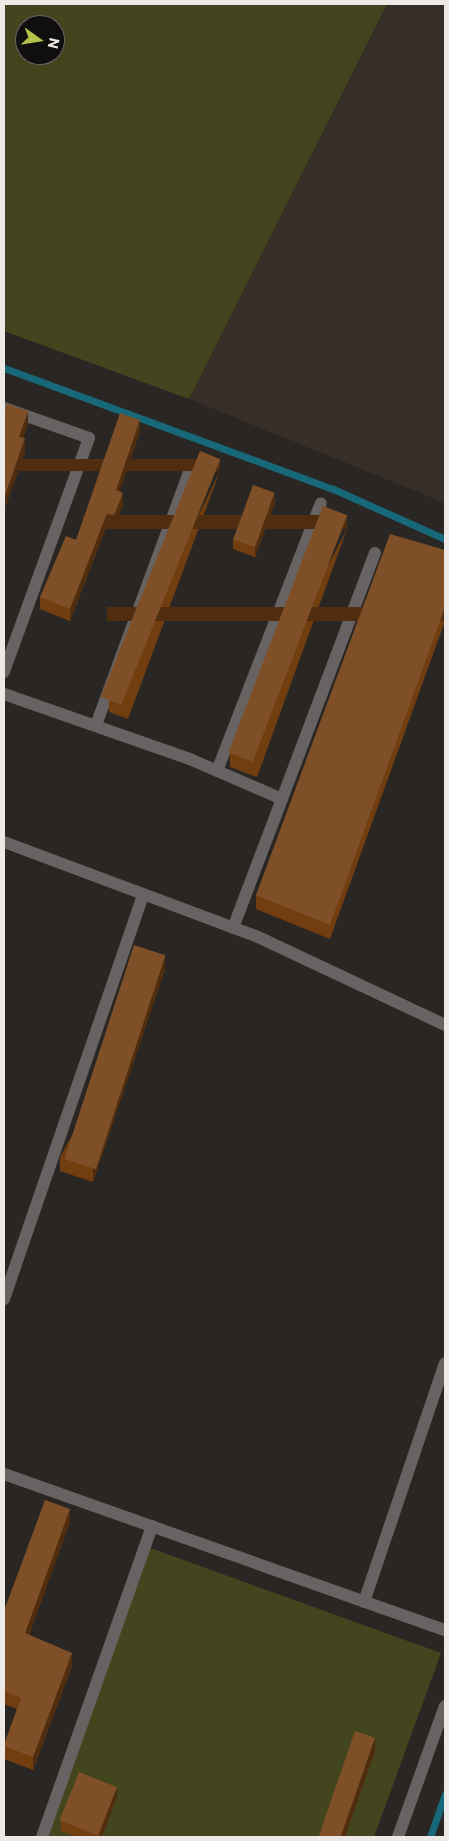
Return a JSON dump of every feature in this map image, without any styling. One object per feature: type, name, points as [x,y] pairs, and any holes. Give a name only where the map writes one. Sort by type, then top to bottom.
[{"type":"street","points":[[4,408],[89,438],[4,672]]},
{"type":"street","points":[[96,725],[190,469]]},
{"type":"street","points":[[217,771],[321,502]]},
{"type":"street","points":[[233,928],[375,553]]},
{"type":"street","points":[[4,694],[96,725],[217,771],[282,799]]},
{"type":"street","points":[[4,842],[142,896],[233,928],[445,1025]]},
{"type":"street","points":[[4,1299],[142,896]]},
{"type":"street","points":[[364,1602],[445,1363]]},
{"type":"street","points":[[4,1474],[445,1630]]},
{"type":"street","points":[[42,1837],[152,1526]]},
{"type":"street","points":[[398,1837],[445,1706]]},
{"type":"shaded area","points":[[387,4],[445,4],[445,503],[189,399]]},
{"type":"green space","points":[[4,4],[387,4],[189,399],[4,331]]},
{"type":"green space","points":[[145,1546],[441,1653],[374,1837],[39,1837]]},
{"type":"building","points":[[7,404],[28,411],[19,437],[25,438],[4,499],[4,412]]},
{"type":"building","points":[[120,413],[140,420],[116,490],[123,493],[114,515],[107,513],[70,609],[40,597],[66,536],[76,540]]},
{"type":"building","points":[[200,451],[220,459],[121,705],[101,697]]},
{"type":"building","points":[[253,485],[275,493],[255,547],[233,540]]},
{"type":"building","points":[[323,506],[347,515],[253,762],[228,752]]},
{"type":"building","points":[[390,534],[445,550],[445,607],[330,925],[256,895]]},
{"type":"building","points":[[134,945],[165,955],[96,1169],[64,1159]]},
{"type":"building","points":[[45,1500],[70,1509],[25,1633],[72,1653],[33,1757],[4,1746],[21,1698],[4,1691],[4,1611]]},
{"type":"building","points":[[355,1731],[375,1738],[341,1837],[319,1837]]},
{"type":"building","points":[[79,1772],[117,1787],[98,1836],[60,1820]]},
{"type":"waterway","points":[[4,368],[331,488],[445,539]]},
{"type":"waterway","points":[[430,1837],[445,1794]]}]
